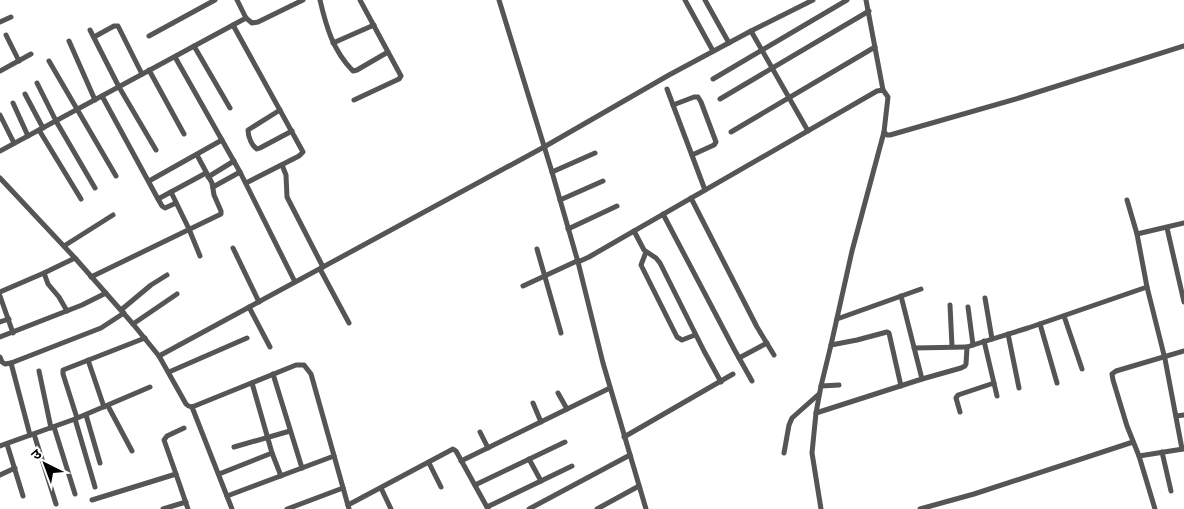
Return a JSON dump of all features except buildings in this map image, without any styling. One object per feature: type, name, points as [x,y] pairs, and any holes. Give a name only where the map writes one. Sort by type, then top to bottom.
[{"type":"street","points":[[150,36],[215,0]]},
{"type":"street","points":[[237,0],[246,18],[255,24],[303,0]]},
{"type":"street","points":[[320,0],[326,26],[333,43],[338,53],[353,71],[388,52]]},
{"type":"street","points":[[354,100],[401,78],[360,0]]},
{"type":"street","points":[[499,0],[552,172],[610,388],[646,509]]},
{"type":"street","points":[[685,0],[713,52]]},
{"type":"street","points":[[705,0],[729,43]]},
{"type":"street","points":[[159,356],[544,147],[750,31],[813,0]]},
{"type":"street","points":[[713,79],[848,0]]},
{"type":"street","points":[[821,509],[812,453],[816,413],[852,251],[884,132],[888,100],[888,97],[882,90],[866,0]]},
{"type":"street","points":[[720,99],[869,11]]},
{"type":"street","points":[[0,22],[11,17]]},
{"type":"street","points":[[0,151],[246,18]]},
{"type":"street","points":[[232,25],[303,152],[299,156],[246,183]]},
{"type":"street","points":[[333,43],[374,25]]},
{"type":"street","points":[[94,38],[114,26],[118,26],[142,74]]},
{"type":"street","points":[[90,30],[119,87],[156,150]]},
{"type":"street","points":[[750,31],[808,131]]},
{"type":"street","points":[[6,35],[19,61]]},
{"type":"street","points":[[69,41],[95,100]]},
{"type":"street","points":[[194,46],[230,108]]},
{"type":"street","points":[[732,132],[875,46]]},
{"type":"street","points":[[884,132],[887,135],[899,133],[1019,98],[1184,46]]},
{"type":"street","points":[[0,71],[31,54]]},
{"type":"street","points":[[175,57],[246,183],[295,282]]},
{"type":"street","points":[[49,61],[116,176]]},
{"type":"street","points":[[149,70],[184,134]]},
{"type":"street","points":[[36,83],[96,188]]},
{"type":"street","points":[[667,90],[705,190]]},
{"type":"street","points":[[523,286],[589,257],[877,91],[882,90]]},
{"type":"street","points":[[25,94],[41,129],[81,199]]},
{"type":"street","points":[[102,96],[162,206],[165,208],[176,203]]},
{"type":"street","points":[[673,105],[694,97],[698,97],[701,102],[716,142],[714,145],[692,155]]},
{"type":"street","points":[[13,102],[28,136]]},
{"type":"street","points":[[280,110],[248,130],[254,147],[260,148],[292,131]]},
{"type":"street","points":[[0,115],[14,144]]},
{"type":"street","points":[[149,181],[222,140]]},
{"type":"street","points":[[552,172],[595,153]]},
{"type":"street","points":[[91,277],[221,214],[214,195],[213,186],[197,155]]},
{"type":"street","points":[[158,199],[207,175],[216,173],[221,168],[234,162]]},
{"type":"street","points":[[282,165],[286,175],[287,198],[349,323]]},
{"type":"street","points":[[213,186],[240,172]]},
{"type":"street","points":[[0,178],[75,258],[145,338],[159,356],[189,407],[296,365],[304,365],[311,374],[348,507],[453,450],[456,451],[487,508],[572,466]]},
{"type":"street","points":[[560,200],[603,181]]},
{"type":"street","points":[[171,192],[200,256]]},
{"type":"street","points":[[691,198],[757,327],[774,355]]},
{"type":"street","points":[[1126,200],[1137,234],[1183,449],[1139,456]]},
{"type":"street","points":[[568,229],[617,206]]},
{"type":"street","points":[[663,214],[752,381]]},
{"type":"street","points":[[64,246],[113,215]]},
{"type":"street","points":[[1137,234],[1184,223]]},
{"type":"street","points":[[1167,228],[1184,302]]},
{"type":"street","points":[[634,232],[646,252],[658,260],[720,382]]},
{"type":"street","points":[[233,248],[259,302]]},
{"type":"street","points":[[537,249],[561,333]]},
{"type":"street","points":[[646,252],[641,265],[676,337],[682,340],[695,334]]},
{"type":"street","points":[[0,292],[75,258]]},
{"type":"street","points":[[44,273],[48,284],[59,297],[67,311]]},
{"type":"street","points":[[0,357],[5,364],[12,363],[101,328],[167,275]]},
{"type":"street","points":[[914,348],[967,347],[1147,287]]},
{"type":"street","points":[[837,319],[921,289]]},
{"type":"street","points":[[0,337],[67,311],[106,293]]},
{"type":"street","points":[[133,324],[177,294]]},
{"type":"street","points":[[0,296],[13,333]]},
{"type":"street","points":[[902,296],[922,379]]},
{"type":"street","points":[[985,298],[992,338]]},
{"type":"street","points":[[950,305],[952,346]]},
{"type":"street","points":[[249,307],[270,347]]},
{"type":"street","points":[[968,307],[973,345]]},
{"type":"street","points":[[1064,316],[1082,369]]},
{"type":"street","points":[[0,322],[9,319]]},
{"type":"street","points":[[1040,324],[1056,383]]},
{"type":"street","points":[[831,345],[888,332],[901,386]]},
{"type":"street","points":[[1008,334],[1019,388]]},
{"type":"street","points":[[95,487],[63,370],[145,338]]},
{"type":"street","points":[[169,372],[247,338]]},
{"type":"street","points":[[984,341],[997,396]]},
{"type":"street","points":[[740,358],[767,343]]},
{"type":"street","points":[[816,413],[965,366],[967,362],[967,347]]},
{"type":"street","points":[[1155,509],[1112,374],[1116,370],[1184,351]]},
{"type":"street","points":[[88,360],[106,406],[132,451]]},
{"type":"street","points":[[12,363],[32,435],[56,504]]},
{"type":"street","points":[[39,371],[52,427],[75,494]]},
{"type":"street","points":[[273,374],[302,468]]},
{"type":"street","points":[[624,437],[733,374]]},
{"type":"street","points":[[252,383],[272,453],[281,476]]},
{"type":"street","points":[[960,412],[956,398],[958,395],[994,383]]},
{"type":"street","points":[[821,386],[839,385]]},
{"type":"street","points":[[0,446],[76,419],[150,387]]},
{"type":"street","points":[[461,461],[610,388]]},
{"type":"street","points":[[558,393],[567,409]]},
{"type":"street","points":[[784,453],[792,418],[820,393]]},
{"type":"street","points":[[533,403],[542,422]]},
{"type":"street","points":[[192,407],[232,509]]},
{"type":"street","points":[[86,415],[100,463]]},
{"type":"street","points":[[1176,416],[1184,415]]},
{"type":"street","points":[[184,428],[167,436],[164,440],[188,509]]},
{"type":"street","points":[[234,447],[290,431]]},
{"type":"street","points":[[480,432],[488,448]]},
{"type":"street","points":[[474,486],[565,442]]},
{"type":"street","points":[[920,509],[974,494],[1134,442]]},
{"type":"street","points":[[7,444],[24,496]]},
{"type":"street","points":[[1162,452],[1171,491]]},
{"type":"street","points":[[219,474],[272,453]]},
{"type":"street","points":[[529,509],[630,455]]},
{"type":"street","points":[[228,496],[334,456]]},
{"type":"street","points":[[529,459],[541,481]]},
{"type":"street","points":[[429,463],[441,487]]},
{"type":"street","points":[[0,476],[15,468]]},
{"type":"street","points":[[92,500],[176,474]]},
{"type":"street","points":[[596,509],[639,486]]},
{"type":"street","points":[[287,509],[302,506],[343,488]]},
{"type":"street","points":[[380,488],[391,509]]},
{"type":"street","points":[[163,509],[186,502]]}]
